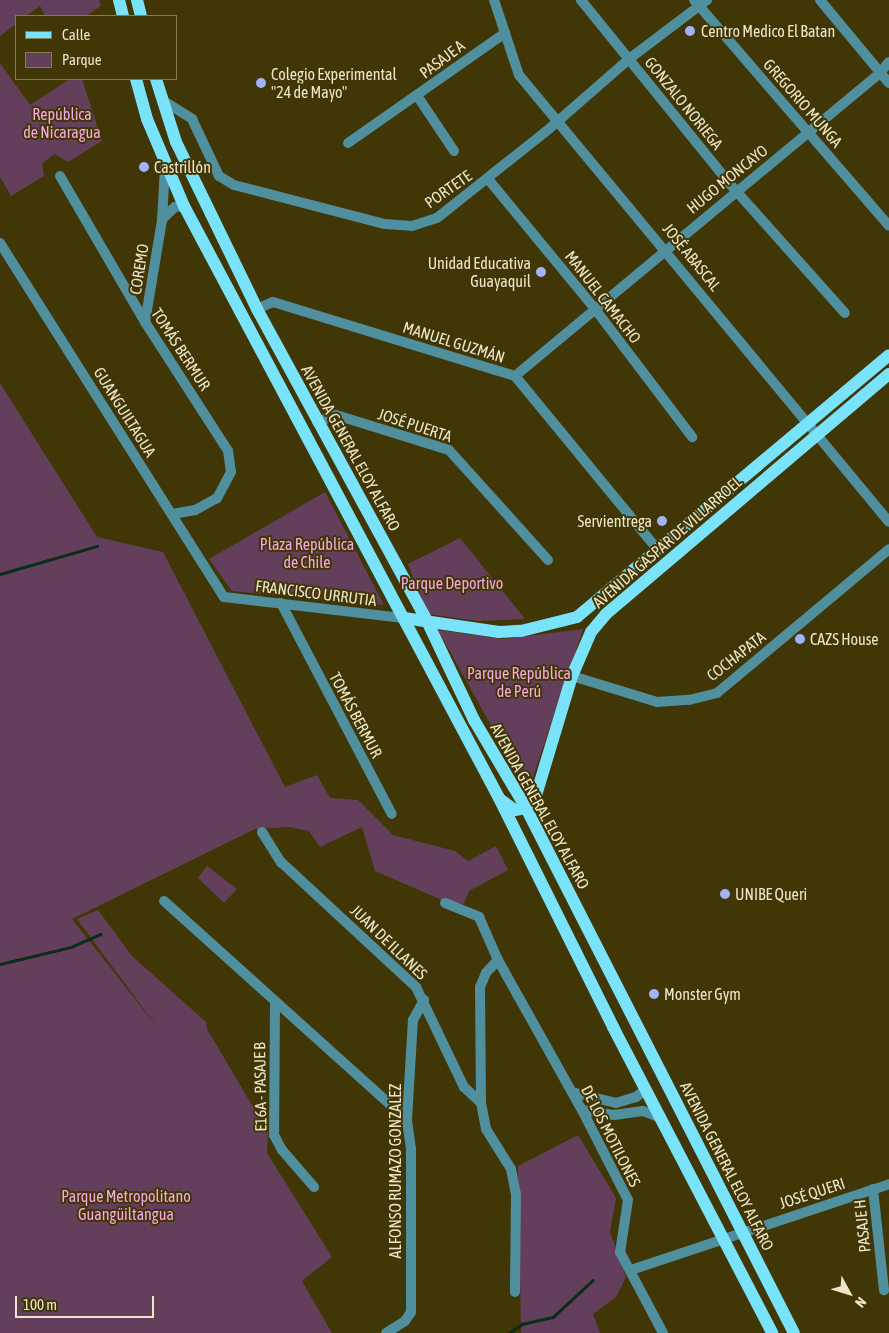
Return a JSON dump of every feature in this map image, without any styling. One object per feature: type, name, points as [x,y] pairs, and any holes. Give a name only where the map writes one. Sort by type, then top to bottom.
[{"type":"main road","points":[[119,0],[123,15]]},
{"type":"main road","points":[[137,0],[141,15]]},
{"type":"main road","name":"AVENIDA GENERAL ELOY ALFARO","points":[[136,80],[147,119],[165,168],[184,206],[499,798],[772,1333]]},
{"type":"main road","name":"AVENIDA GENERAL ELOY ALFARO","points":[[156,80],[176,142],[257,309],[427,621],[474,720],[526,808],[794,1333]]},
{"type":"main road","name":"AVENIDA GASPAR DE VILLARROEL","points":[[404,618],[468,630],[521,631],[577,617],[889,355]]},
{"type":"main road","name":"AVENIDA GASPAR DE VILLARROEL","points":[[526,808],[539,792],[572,676],[591,632],[606,614],[889,374]]},
{"type":"main road","points":[[596,602],[606,614]]},
{"type":"main road","points":[[577,617],[584,620],[591,632]]},
{"type":"main road","points":[[499,798],[515,810],[526,808]]},
{"type":"street","name":"JOSÉ ABASCAL","points":[[494,0],[519,75],[556,122],[666,249],[889,522]]},
{"type":"street","name":"GONZALO NORIEGA","points":[[581,0],[736,191],[845,313]]},
{"type":"street","points":[[820,0],[889,83]]},
{"type":"street","name":"PORTETE","points":[[162,100],[192,119],[219,176],[234,185],[384,224],[412,226],[436,218],[488,179],[629,59],[700,2]]},
{"type":"street","name":"GREGORIO MUNGA","points":[[700,2],[889,226]]},
{"type":"street","name":"PASAJE A","points":[[348,143],[418,97],[505,33]]},
{"type":"street","name":"HUGO MONCAYO","points":[[515,376],[736,191],[809,133],[880,73],[889,62]]},
{"type":"street","points":[[418,97],[454,151]]},
{"type":"street","name":"COREMO","points":[[145,322],[162,220],[165,168]]},
{"type":"street","name":"TOMÁS BERMUR","points":[[60,176],[145,322],[231,460],[226,485],[217,498],[195,510],[172,514]]},
{"type":"street","name":"MANUEL CAMACHO","points":[[488,179],[595,309],[692,437]]},
{"type":"street","points":[[162,220],[175,207],[184,206]]},
{"type":"street","name":"GUANGUILTAGUA","points":[[0,242],[224,597]]},
{"type":"street","name":"MANUEL GUZMÁN","points":[[257,309],[273,302],[515,376],[658,550]]},
{"type":"street","name":"JOSÉ PUERTA","points":[[318,422],[336,416],[449,450],[548,560]]},
{"type":"street","name":"COCHAPATA","points":[[572,676],[657,702],[689,700],[717,693],[889,549]]},
{"type":"street","name":"FRANCISCO URRUTIA","points":[[224,597],[280,602],[404,618]]},
{"type":"street","name":"TOMÁS BERMUR","points":[[280,602],[392,814]]},
{"type":"street","name":"JUAN DE ILLANES","points":[[262,832],[281,862],[416,987],[424,1000],[464,1088],[481,1103]]},
{"type":"street","points":[[164,902],[407,1120]]},
{"type":"street","name":"DE LOS MOTILONES","points":[[445,903],[479,917],[498,960],[582,1110],[628,1200],[620,1252],[663,1333]]},
{"type":"street","points":[[498,960],[486,973],[480,987],[481,1103],[486,1129],[511,1169],[516,1194],[515,1292]]},
{"type":"street","name":"ALFONSO RUMAZO GONZALEZ","points":[[386,1333],[405,1322],[411,1312],[408,1225],[411,1149],[407,1120],[413,1020],[424,1000]]},
{"type":"street","name":"E16A - PASAJE B","points":[[275,1002],[274,1135],[282,1150],[314,1187]]},
{"type":"street","points":[[572,1092],[616,1103],[636,1097],[646,1089]]},
{"type":"street","points":[[582,1110],[614,1116],[643,1111],[661,1118]]},
{"type":"street","name":"JOSÉ QUERI","points":[[631,1270],[722,1237],[889,1184]]},
{"type":"street","name":"PASAJE H","points":[[873,1189],[884,1290]]},
{"type":"green space","points":[[0,0],[99,0],[101,6],[88,15],[44,15],[40,6],[27,15],[15,15],[15,25],[0,36]]},
{"type":"green space","name":"República de Nicaragua","points":[[0,63],[30,105],[68,80],[82,80],[102,141],[68,162],[54,154],[42,164],[44,176],[11,196],[0,177]]},
{"type":"green space","name":"Parque Metropolitano Guangüiltangua","points":[[0,383],[97,537],[163,552],[285,787],[317,775],[330,798],[358,800],[393,835],[455,851],[468,861],[496,846],[508,870],[469,891],[464,904],[442,900],[375,871],[362,827],[320,847],[309,831],[289,827],[255,829],[72,919],[161,1032],[77,919],[98,910],[132,956],[206,1022],[207,1029],[268,1132],[267,1153],[332,1257],[302,1281],[332,1333],[0,1333]]},
{"type":"green space","name":"Plaza República de Chile","points":[[325,492],[384,605],[232,591],[209,559]]},
{"type":"green space","name":"Parque Deportivo","points":[[460,538],[525,619],[478,621],[428,614],[408,564]]},
{"type":"green space","name":"Parque República de Perú","points":[[583,629],[528,792],[438,630],[502,639]]},
{"type":"green space","points":[[207,866],[237,889],[224,903],[198,878]]},
{"type":"green space","points":[[578,1135],[616,1198],[610,1232],[626,1277],[616,1297],[593,1314],[600,1333],[521,1333],[518,1166]]},
{"type":"waterway","points":[[0,574],[97,546]]},
{"type":"waterway","points":[[0,964],[71,947],[100,934]]},
{"type":"waterway","points":[[509,1333],[522,1324],[553,1317],[593,1280]]},
{"type":"place","name":"Centro Medico El Batan","points":[[690,31]]},
{"type":"place","name":"Colegio Experimental \"24 de Mayo\"","points":[[261,83]]},
{"type":"place","name":"Castrillón","points":[[144,167]]},
{"type":"place","name":"Unidad Educativa Guayaquil","points":[[541,272]]},
{"type":"place","name":"Servientrega","points":[[662,521]]},
{"type":"place","name":"CAZS House","points":[[800,639]]},
{"type":"place","name":"UNIBE Queri","points":[[725,894]]},
{"type":"place","name":"Monster Gym","points":[[654,994]]}]
